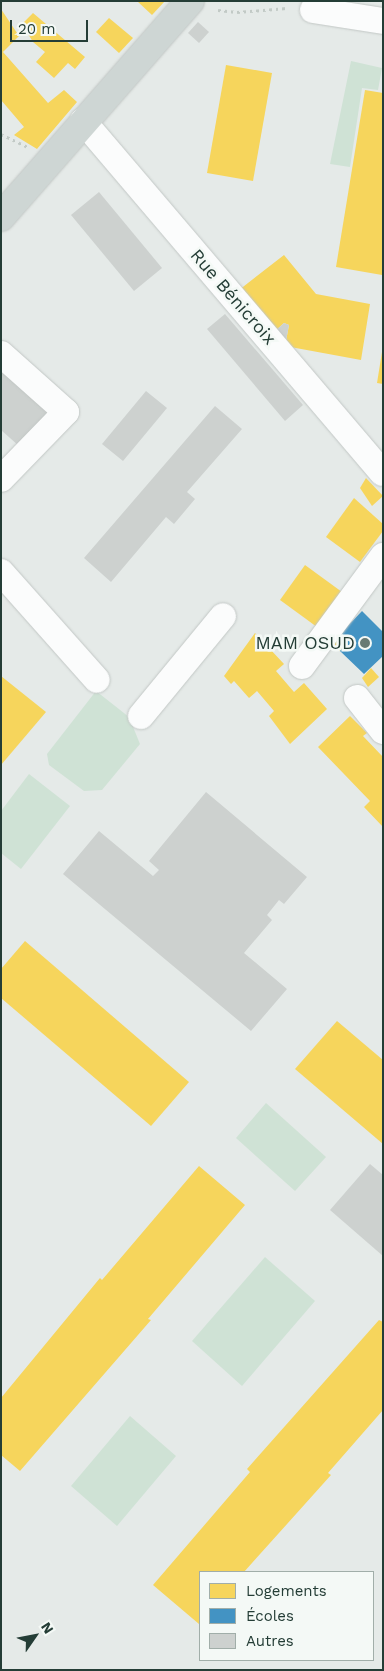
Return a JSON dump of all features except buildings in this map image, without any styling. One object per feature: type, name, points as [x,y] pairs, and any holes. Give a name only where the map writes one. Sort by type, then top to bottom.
[{"type":"main road","points":[[1,217],[83,121],[190,1]]},
{"type":"street","points":[[313,10],[383,21]]},
{"type":"street","name":"Rue Bénicroix","points":[[83,121],[383,473]]},
{"type":"street","points":[[1,354],[66,412],[1,479]]},
{"type":"street","points":[[302,666],[383,556]]},
{"type":"street","points":[[1,572],[97,680]]},
{"type":"street","points":[[141,716],[223,616]]},
{"type":"street","points":[[357,698],[383,731]]},
{"type":"path","points":[[218,10],[237,12],[278,6],[313,10]]},
{"type":"path","points":[[1,134],[7,137]]},
{"type":"green space","points":[[351,61],[382,68],[378,90],[362,88],[350,167],[330,164]]},
{"type":"green space","points":[[96,691],[129,717],[140,744],[102,790],[84,791],[49,765],[47,754]]},
{"type":"green space","points":[[29,774],[70,806],[21,869],[1,853],[1,811]]},
{"type":"green space","points":[[266,1103],[326,1157],[295,1191],[236,1138]]},
{"type":"green space","points":[[265,1257],[315,1301],[242,1386],[192,1341]]},
{"type":"green space","points":[[130,1416],[176,1456],[117,1526],[71,1486]]},
{"type":"place","name":"MAM OSUD","points":[[365,643]]}]
